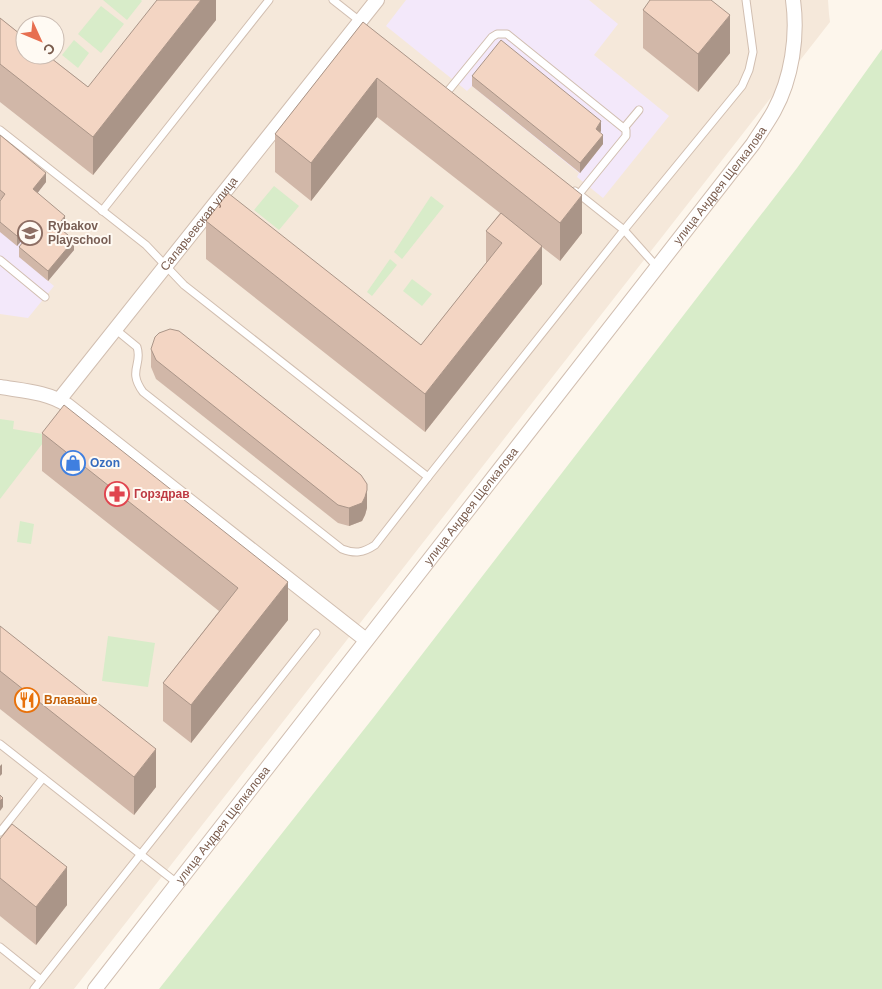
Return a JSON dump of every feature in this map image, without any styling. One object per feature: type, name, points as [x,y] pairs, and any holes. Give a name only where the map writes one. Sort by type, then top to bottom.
[{"type":"street","name":"Саларьевская улица","points":[[59,400],[363,24],[377,0]]},
{"type":"street","name":"улица Андрея Щелкалова","points":[[94,989],[753,144],[775,109],[788,74],[794,41],[793,0]]},
{"type":"street","points":[[0,387],[36,392],[59,400],[366,640]]},
{"type":"lane","points":[[102,211],[270,0]]},
{"type":"lane","points":[[333,0],[363,24]]},
{"type":"lane","points":[[115,329],[137,347],[138,356],[135,372],[138,385],[143,392],[342,549],[353,553],[365,552],[375,544],[624,230],[742,86],[749,70],[753,52],[746,0]]},
{"type":"lane","points":[[448,91],[492,37],[502,33],[508,34],[626,130],[626,136],[579,194]]},
{"type":"lane","points":[[441,85],[456,97]]},
{"type":"lane","points":[[624,128],[639,110]]},
{"type":"lane","points":[[0,130],[146,245],[184,285],[428,477]]},
{"type":"lane","points":[[571,188],[624,230],[657,267]]},
{"type":"lane","points":[[0,260],[45,297]]},
{"type":"lane","points":[[34,989],[316,633]]},
{"type":"lane","points":[[0,744],[177,883]]},
{"type":"lane","points":[[0,832],[43,778]]},
{"type":"lane","points":[[0,947],[41,980]]},
{"type":"shaded area","points":[[0,0],[828,0],[830,22],[74,989],[0,989]]},
{"type":"shaded area","points":[[406,0],[589,0],[618,24],[594,55],[669,116],[603,198],[577,177],[579,173],[472,86],[467,91],[386,26]]},
{"type":"shaded area","name":"Rybakov Playschool","points":[[0,145],[46,182],[33,199],[65,225],[57,236],[74,250],[48,281],[54,286],[28,318],[0,314]]},
{"type":"green space","points":[[103,0],[141,0],[142,1],[127,20]]},
{"type":"green space","points":[[101,6],[124,24],[101,53],[78,34]]},
{"type":"green space","points":[[74,40],[89,53],[78,68],[65,57],[65,51]]},
{"type":"green space","points":[[882,49],[882,989],[159,989],[373,718],[797,168]]},
{"type":"green space","points":[[274,186],[299,206],[279,230],[254,210]]},
{"type":"green space","points":[[431,196],[444,206],[402,259],[394,252]]},
{"type":"green space","points":[[390,259],[397,265],[372,296],[367,292]]},
{"type":"green space","points":[[412,279],[432,294],[422,306],[403,291]]},
{"type":"green space","points":[[0,419],[14,421],[13,429],[49,435],[0,499]]},
{"type":"green space","points":[[20,521],[34,524],[31,544],[17,542]]},
{"type":"green space","points":[[108,636],[155,643],[148,687],[102,681]]},
{"type":"building","points":[[157,0],[201,0],[93,137],[0,64],[0,18],[15,30],[15,65],[60,65],[88,87]]},
{"type":"building","points":[[650,0],[711,0],[730,15],[698,54],[643,10]]},
{"type":"building","points":[[363,22],[582,195],[560,223],[377,78],[311,163],[275,134]]},
{"type":"building","points":[[501,40],[601,121],[596,129],[603,135],[580,163],[472,76]]},
{"type":"building","points":[[0,135],[46,173],[33,189],[65,216],[57,226],[74,240],[48,271],[19,247],[34,228],[28,223],[17,236],[0,222],[0,201],[5,194],[0,190]]},
{"type":"building","points":[[228,193],[421,345],[502,243],[486,231],[501,213],[542,246],[425,394],[206,221]]},
{"type":"building","points":[[170,329],[179,331],[361,475],[367,484],[367,490],[362,503],[349,508],[338,505],[156,360],[151,349],[155,337],[159,333]]},
{"type":"building","points":[[64,405],[288,582],[191,705],[163,683],[238,588],[42,433]]},
{"type":"building","points":[[0,626],[156,749],[134,777],[0,671]]},
{"type":"building","points":[[12,824],[67,867],[36,907],[0,878],[0,839]]},
{"type":"place","name":"Rybakov Playschool","points":[[30,233]]},
{"type":"place","name":"Ozon","points":[[73,463]]},
{"type":"place","name":"Горздрав","points":[[117,494]]},
{"type":"place","name":"Влаваше","points":[[27,700]]}]
